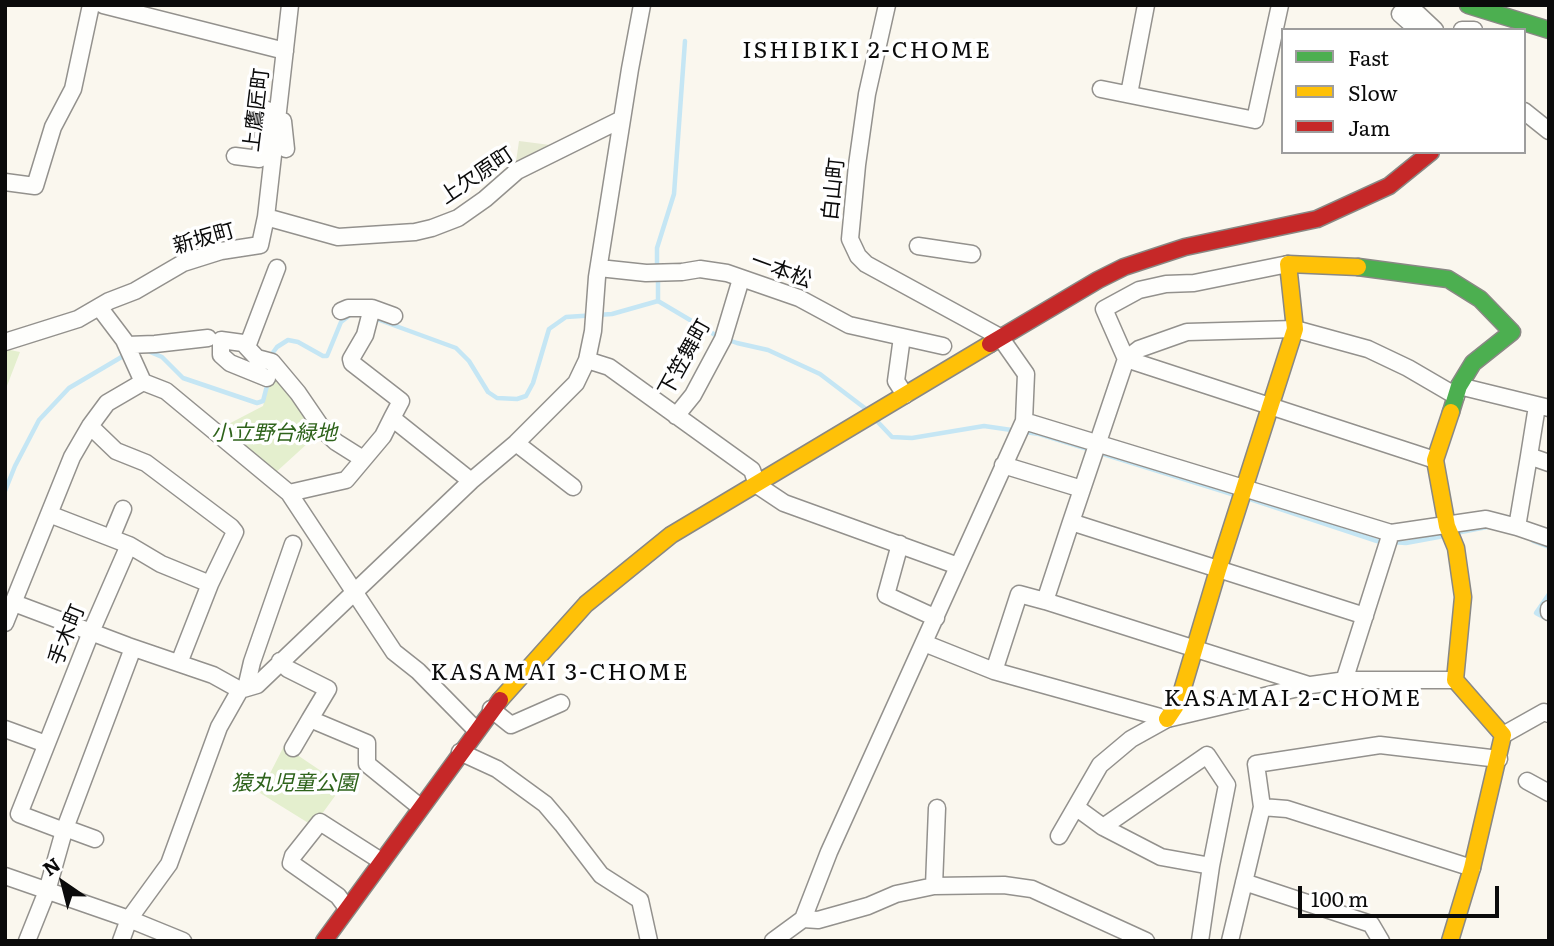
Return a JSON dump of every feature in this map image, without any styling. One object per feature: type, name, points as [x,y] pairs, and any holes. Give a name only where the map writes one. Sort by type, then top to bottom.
[{"type":"street","points":[[5,182],[40,183],[53,127],[72,89],[91,5]]},
{"type":"street","points":[[103,5],[285,51]]},
{"type":"street","name":"上鷹匠町","points":[[265,218],[290,5]]},
{"type":"street","points":[[14,603],[91,632],[132,642],[243,689],[257,685],[471,481],[516,443],[576,383],[587,360],[599,267],[642,5]]},
{"type":"street","name":"白山町","points":[[887,5],[867,94],[850,239],[858,256],[866,264],[1000,337]]},
{"type":"street","points":[[1129,94],[1146,5]]},
{"type":"street","points":[[1101,89],[1255,120],[1280,5]]},
{"type":"street","points":[[1468,5],[1523,19],[1549,30]]},
{"type":"street","points":[[1402,8],[1400,14],[1416,28]]},
{"type":"street","points":[[1402,8],[1425,28]]},
{"type":"street","points":[[1402,8],[1418,14],[1433,28]]},
{"type":"street","points":[[279,87],[286,149]]},
{"type":"street","points":[[235,156],[259,159],[269,99],[279,87]]},
{"type":"street","points":[[1526,113],[1549,131]]},
{"type":"street","name":"上欠原町","points":[[265,218],[338,237],[415,232],[432,228],[458,218],[485,200],[517,171],[622,119]]},
{"type":"street","points":[[324,941],[491,709],[586,604],[671,535],[1000,337],[1124,267],[1185,247],[1317,219],[1389,186],[1429,154]]},
{"type":"street","name":"新坂町","points":[[99,307],[135,291],[183,263],[221,251],[260,245],[265,218]]},
{"type":"street","points":[[918,246],[972,254]]},
{"type":"street","points":[[1167,719],[1179,701],[1218,570],[1296,329],[1288,264]]},
{"type":"street","points":[[1435,460],[1126,359],[1104,309],[1139,290],[1166,284],[1194,283],[1288,264],[1340,265],[1448,279],[1480,299],[1512,332],[1473,363],[1457,391],[1435,460],[1447,526],[1456,548],[1463,597],[1455,680],[1503,735]]},
{"type":"street","name":"一本松","points":[[599,267],[646,273],[700,269],[727,273],[799,298],[849,325],[943,346]]},
{"type":"street","points":[[247,347],[277,268]]},
{"type":"street","name":"下笠舞町","points":[[676,416],[693,395],[723,339],[741,279]]},
{"type":"street","points":[[5,342],[78,319],[99,307],[127,345],[143,382],[166,391],[289,493],[394,652],[418,671],[476,730]]},
{"type":"street","points":[[341,311],[348,308],[372,308],[394,316]]},
{"type":"street","points":[[289,493],[346,480],[383,436],[401,401],[352,363],[351,359],[365,335],[372,308]]},
{"type":"street","points":[[1045,601],[1126,359],[1139,349],[1187,332],[1296,329],[1368,349],[1457,391],[1543,407],[1529,456],[1517,527]]},
{"type":"street","points":[[902,337],[896,381],[905,395]]},
{"type":"street","points":[[773,941],[803,919],[829,852],[1024,421],[1026,374],[1000,337]]},
{"type":"street","points":[[127,345],[215,339],[243,343],[257,358],[272,362],[278,368],[335,442],[363,459]]},
{"type":"street","points":[[215,339],[221,355],[230,363],[267,378]]},
{"type":"street","points":[[587,360],[609,367],[752,470],[757,485],[784,503],[958,566]]},
{"type":"street","points":[[5,624],[72,457],[107,403],[143,382]]},
{"type":"street","points":[[392,418],[471,481]]},
{"type":"street","points":[[1024,421],[1391,533],[1486,519],[1549,538]]},
{"type":"street","points":[[90,426],[116,451],[146,463],[232,527],[234,532],[178,663]]},
{"type":"street","points":[[516,443],[573,487]]},
{"type":"street","points":[[1529,456],[1549,463]]},
{"type":"street","points":[[1003,465],[1082,489]]},
{"type":"street","points":[[111,538],[123,509]]},
{"type":"street","points":[[49,514],[129,545],[161,564],[210,584]]},
{"type":"street","points":[[1071,522],[1365,615]]},
{"type":"street","points":[[1345,681],[1391,533]]},
{"type":"street","points":[[121,941],[129,919],[169,864],[219,727],[243,689],[293,544]]},
{"type":"street","points":[[900,544],[886,596],[936,618]]},
{"type":"street","name":"手木町","points":[[64,830],[19,814],[91,632],[129,545]]},
{"type":"street","points":[[995,671],[1018,594],[1311,685]]},
{"type":"street","points":[[27,941],[47,891],[64,830],[132,642]]},
{"type":"street","points":[[925,643],[995,671],[1167,719]]},
{"type":"street","points":[[280,661],[288,669],[328,689],[293,748]]},
{"type":"street","points":[[1059,836],[1100,765],[1130,739],[1167,719],[1311,685],[1345,681],[1455,680]]},
{"type":"street","points":[[491,709],[511,725],[561,703]]},
{"type":"street","points":[[1503,735],[1544,712],[1549,713]]},
{"type":"street","points":[[310,719],[367,743],[367,764],[420,807]]},
{"type":"street","points":[[5,729],[46,744]]},
{"type":"street","points":[[1450,941],[1472,868],[1503,735]]},
{"type":"street","points":[[1230,941],[1262,807],[1256,764],[1380,745],[1499,759]]},
{"type":"street","points":[[460,752],[497,769],[545,804],[601,875],[640,900],[649,941]]},
{"type":"street","points":[[1103,827],[1207,755],[1227,785],[1200,941]]},
{"type":"street","points":[[1527,782],[1549,793]]},
{"type":"street","points":[[1262,807],[1287,808],[1472,868]]},
{"type":"street","points":[[934,886],[937,808]]},
{"type":"street","points":[[1077,808],[1103,827],[1161,857],[1211,866]]},
{"type":"street","points":[[347,908],[338,896],[291,863],[293,856],[320,822],[381,861]]},
{"type":"street","points":[[64,830],[95,839]]},
{"type":"street","points":[[5,876],[129,919],[183,941]]},
{"type":"street","points":[[1244,882],[1371,924],[1381,941]]},
{"type":"street","points":[[803,919],[818,920],[868,906],[896,894],[934,886],[1004,885],[1032,889],[1146,941]]},
{"type":"green space","points":[[519,141],[558,146],[521,166],[516,162]]},
{"type":"green space","points":[[5,349],[20,352],[5,391]]},
{"type":"green space","name":"小立野台緑地","points":[[277,371],[319,433],[274,474],[219,429],[263,406],[271,377]]},
{"type":"green space","name":"猿丸児童公園","points":[[284,746],[324,773],[335,796],[319,818],[310,824],[260,793]]},
{"type":"waterway","points":[[657,268],[657,248],[674,194],[685,41]]},
{"type":"waterway","points":[[658,277],[658,301]]},
{"type":"waterway","points":[[374,318],[456,348],[469,361],[488,392],[497,398],[517,399],[526,396],[533,383],[549,329],[566,317],[612,314],[658,301],[717,336],[768,350],[820,374],[866,409]]},
{"type":"waterway","points":[[269,358],[277,347],[288,340],[327,356],[341,322],[350,315]]},
{"type":"waterway","points":[[148,351],[162,357],[183,378],[257,403],[263,401],[268,382]]},
{"type":"waterway","points":[[5,491],[39,420],[69,388],[125,355]]},
{"type":"waterway","points":[[876,420],[892,437],[912,438],[984,426],[1039,434],[1091,450]]},
{"type":"waterway","points":[[1100,453],[1235,495]]},
{"type":"waterway","points":[[1247,498],[1377,541],[1406,543],[1444,536]]},
{"type":"waterway","points":[[1456,533],[1492,526]]},
{"type":"waterway","points":[[1533,541],[1549,547]]},
{"type":"waterway","points":[[1549,594],[1536,613],[1549,620]]},
{"type":"traffic: fast","points":[[1468,5],[1549,30]]},
{"type":"traffic: fast","points":[[1358,267],[1448,279],[1480,299],[1512,332],[1473,363],[1459,386],[1451,412]]},
{"type":"traffic: slow","points":[[1167,719],[1179,701],[1295,329],[1288,264],[1358,267]]},
{"type":"traffic: slow","points":[[500,700],[586,604],[671,535],[990,344]]},
{"type":"traffic: slow","points":[[1450,941],[1472,868],[1503,735],[1455,680],[1463,597],[1456,548],[1447,526],[1435,460],[1451,412]]},
{"type":"traffic: jam","points":[[990,344],[1124,267],[1185,247],[1317,219],[1389,186],[1429,154]]},
{"type":"traffic: jam","points":[[324,941],[500,700]]},
{"type":"district","name":"ISHIBIKI 2-CHOME","points":[[867,51]]},
{"type":"district","name":"KASAMAI 3-CHOME","points":[[560,673]]},
{"type":"district","name":"KASAMAI 2-CHOME","points":[[1293,699]]}]
